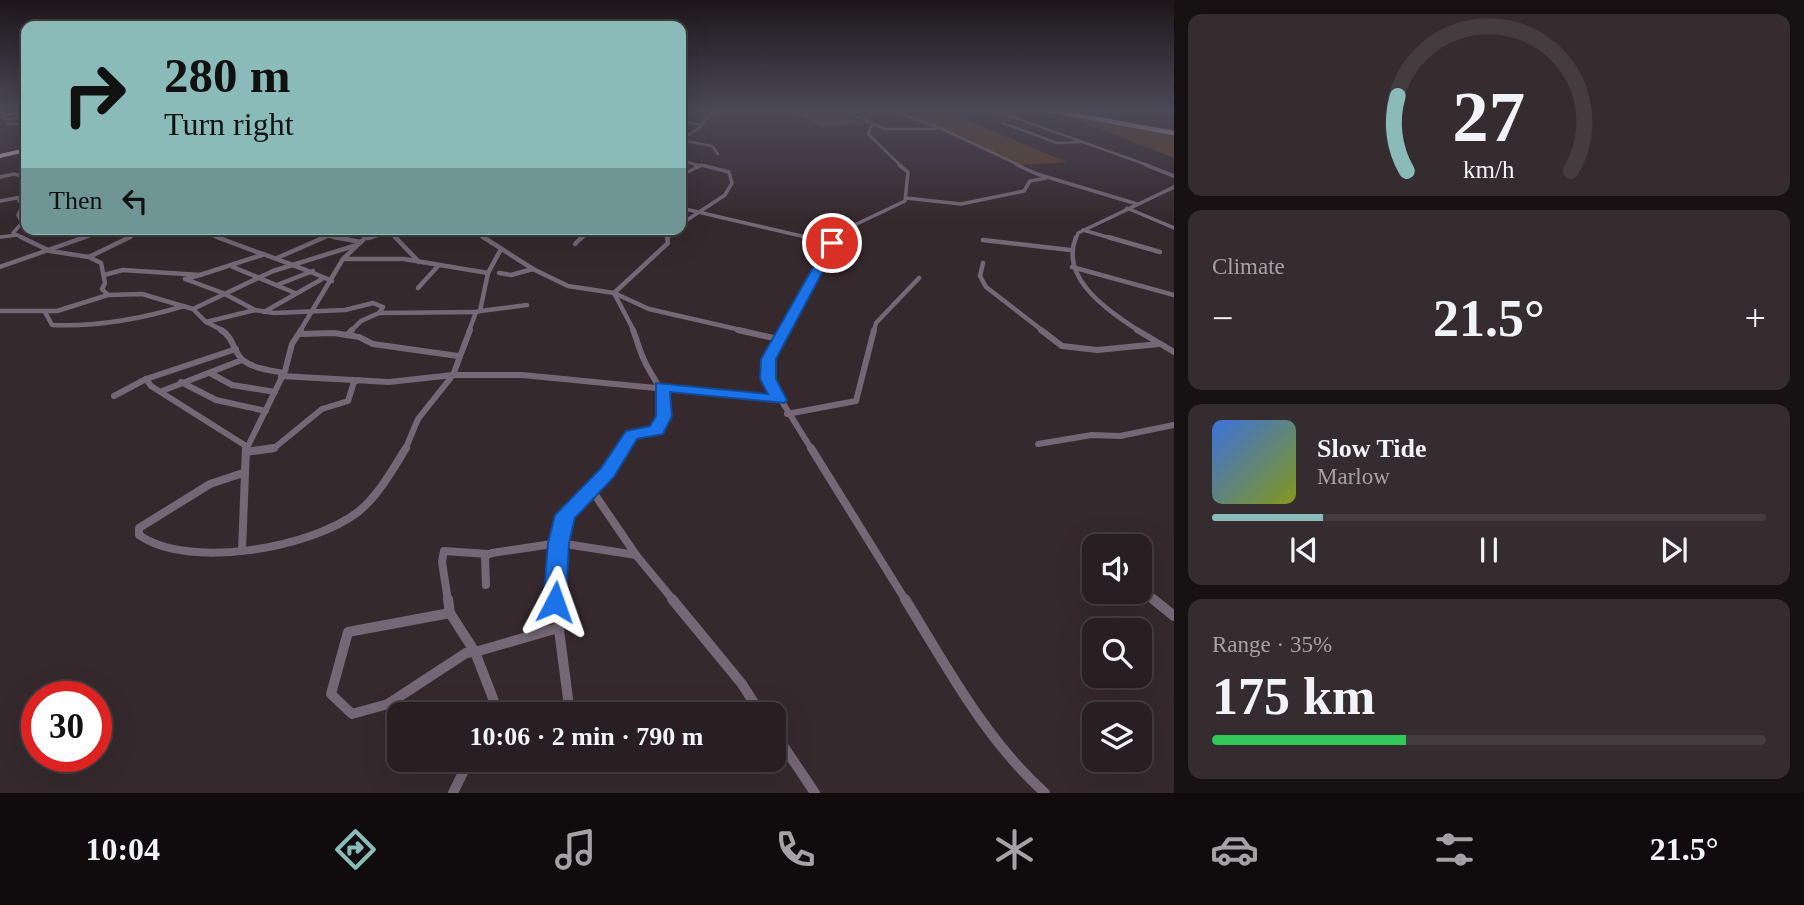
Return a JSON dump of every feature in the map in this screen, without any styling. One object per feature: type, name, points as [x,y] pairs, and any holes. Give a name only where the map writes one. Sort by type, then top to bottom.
[{"type":"highway","points":[[0,158],[21,152]]},
{"type":"street","points":[[712,146],[718,154]]},
{"type":"street","points":[[878,146],[908,172],[906,198],[901,205],[844,230],[832,243],[778,340],[766,368],[787,414],[976,714],[1013,764],[1045,793]]},
{"type":"street","points":[[980,146],[1048,177],[1137,204]]},
{"type":"street","points":[[1098,146],[1174,176]]},
{"type":"street","points":[[686,161],[729,172],[732,183],[725,195],[686,220]]},
{"type":"street","points":[[686,172],[701,165]]},
{"type":"street","points":[[0,177],[21,176]]},
{"type":"street","points":[[906,198],[966,203],[1024,191],[1030,181],[1048,177]]},
{"type":"street","points":[[1174,187],[1083,230],[1075,237],[1070,250],[1072,267],[1087,287],[1112,310],[1174,352]]},
{"type":"street","points":[[0,201],[21,198]]},
{"type":"street","points":[[1127,208],[1174,228]]},
{"type":"street","points":[[686,209],[832,243]]},
{"type":"street","points":[[21,224],[13,233],[50,251],[89,257],[101,263],[105,283],[102,289],[108,295]]},
{"type":"street","points":[[1083,230],[1160,251]]},
{"type":"street","points":[[0,237],[18,235]]},
{"type":"street","points":[[0,267],[92,235]]},
{"type":"street","points":[[89,257],[134,235]]},
{"type":"street","points":[[211,235],[293,263],[332,281]]},
{"type":"street","points":[[324,235],[359,243]]},
{"type":"street","points":[[192,310],[223,293],[293,263],[368,238],[387,235]]},
{"type":"street","points":[[394,235],[419,262]]},
{"type":"street","points":[[480,235],[533,269],[568,286],[614,293],[649,309],[778,340]]},
{"type":"street","points":[[575,244],[585,235]]},
{"type":"street","points":[[614,293],[646,262],[659,254],[668,243],[668,235]]},
{"type":"street","points":[[275,258],[329,236]]},
{"type":"street","points":[[983,240],[1070,250]]},
{"type":"street","points":[[242,551],[247,506],[247,477],[243,473],[246,449],[275,392],[292,344],[343,259],[359,243]]},
{"type":"street","points":[[243,473],[210,484],[137,531],[149,542],[167,548],[200,552],[242,551],[306,538],[358,512],[386,480],[407,446],[418,419],[453,375],[458,356],[478,312],[488,273],[501,249]]},
{"type":"street","points":[[401,259],[411,251]]},
{"type":"street","points":[[261,254],[233,267],[185,279],[264,312],[345,310],[373,303],[383,307],[379,313]]},
{"type":"street","points":[[343,259],[401,259],[488,273]]},
{"type":"street","points":[[983,263],[980,276],[986,287],[1062,346],[1097,350],[1159,344]]},
{"type":"street","points":[[418,288],[438,266]]},
{"type":"street","points":[[233,267],[295,293]]},
{"type":"street","points":[[1072,267],[1174,295]]},
{"type":"street","points":[[499,273],[511,275],[533,269]]},
{"type":"street","points":[[103,273],[123,270],[200,275]]},
{"type":"street","points":[[277,285],[313,271]]},
{"type":"street","points":[[787,414],[856,401],[876,323],[919,278]]},
{"type":"street","points":[[264,312],[323,279]]},
{"type":"street","points":[[568,702],[555,602],[559,543],[565,515],[612,466],[632,435],[657,430],[664,416],[661,386],[645,363],[628,315],[614,293]]},
{"type":"street","points":[[0,310],[57,311],[108,295],[142,294],[192,310],[206,323],[229,334],[242,360],[258,368],[282,374],[398,382],[453,375],[522,375],[661,386],[779,400]]},
{"type":"street","points":[[347,335],[361,321],[379,313],[408,315],[478,312],[527,305]]},
{"type":"street","points":[[45,312],[52,320],[52,325],[77,328],[155,315],[184,306]]},
{"type":"street","points":[[206,323],[255,310]]},
{"type":"street","points":[[300,334],[347,335],[364,338],[373,344],[458,356]]},
{"type":"street","points":[[114,396],[145,379],[236,349]]},
{"type":"street","points":[[162,390],[242,360]]},
{"type":"street","points":[[210,373],[232,386],[275,392]]},
{"type":"street","points":[[145,379],[151,386],[162,390],[246,449],[273,449],[322,409],[348,401],[354,382],[360,380]]},
{"type":"street","points":[[181,382],[216,400],[266,411]]},
{"type":"street","points":[[1038,444],[1092,435],[1120,436],[1174,425]]},
{"type":"street","points":[[591,489],[636,555],[753,702]]},
{"type":"street","points":[[494,702],[475,652],[450,613],[442,562],[444,551],[488,554],[559,543],[636,555]]},
{"type":"street","points":[[486,585],[484,561],[488,554]]},
{"type":"street","points":[[1152,598],[1174,616]]},
{"type":"street","points":[[450,613],[348,632],[331,694],[352,714],[372,711],[388,704],[466,653],[558,628]]},
{"type":"street","points":[[786,750],[815,793]]},
{"type":"street","points":[[453,793],[463,772]]},
{"type":"shaded area","points":[[977,146],[1029,146],[1067,162],[1020,165]]},
{"type":"shaded area","points":[[1144,146],[1174,146],[1174,158]]},
{"type":"route","points":[[555,602],[559,543],[565,515],[607,472],[632,435],[657,430],[664,416],[661,386],[750,399],[779,400],[768,379],[768,359],[832,243]]}]
